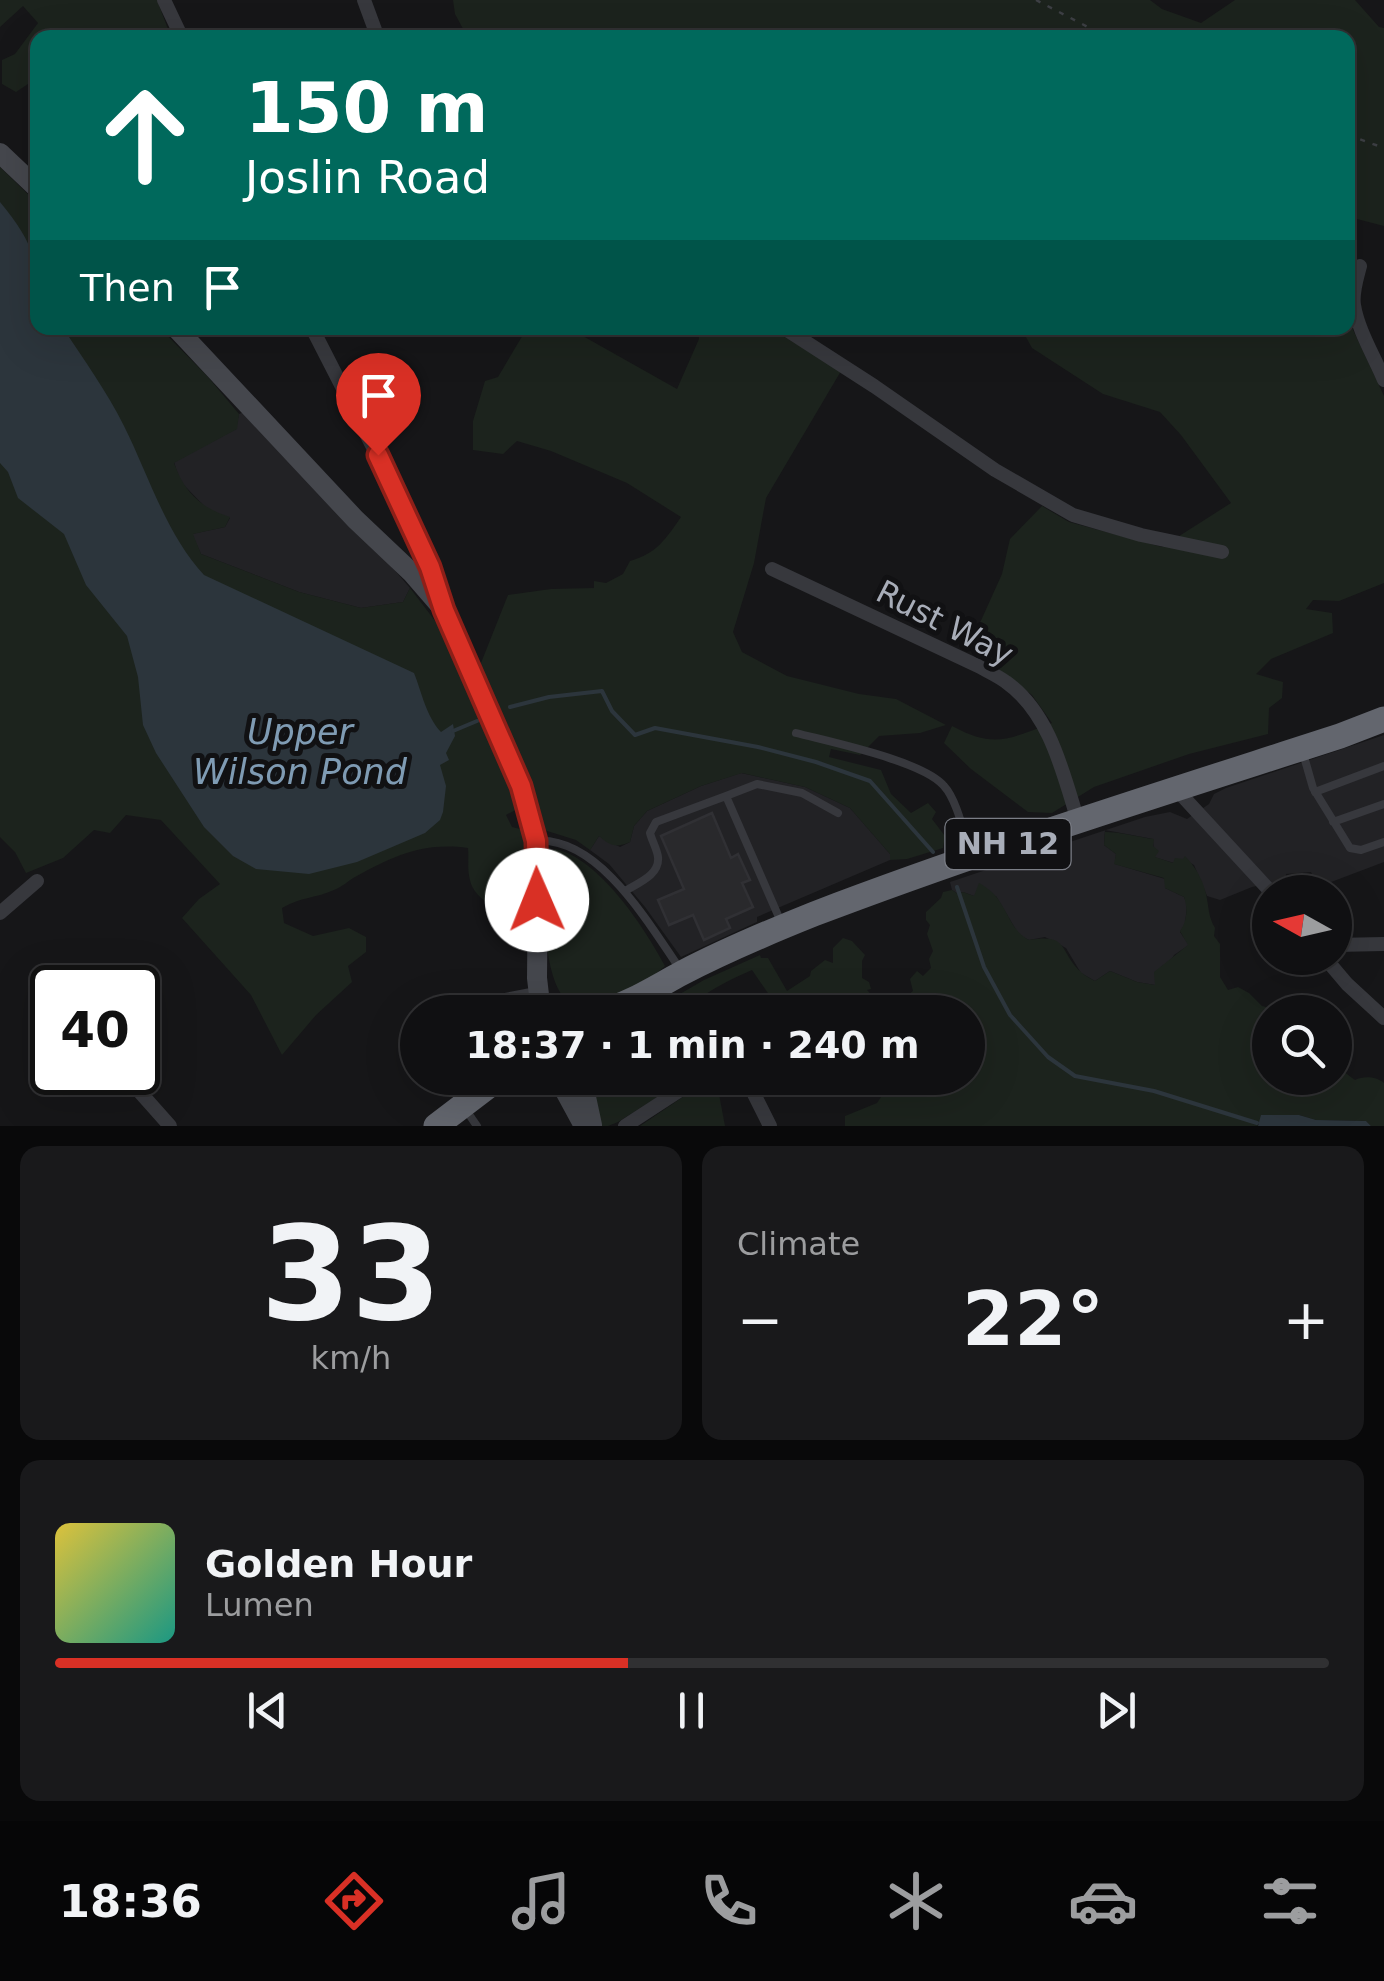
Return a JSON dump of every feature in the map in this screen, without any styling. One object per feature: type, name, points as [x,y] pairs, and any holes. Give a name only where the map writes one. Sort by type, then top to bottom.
[{"type":"highway","name":"NH 12","points":[[649,995],[682,973],[783,926],[971,856],[1384,719]]},
{"type":"highway","points":[[436,1126],[470,1116],[487,1095]]},
{"type":"street","points":[[164,0],[178,30]]},
{"type":"street","points":[[364,0],[375,30]]},
{"type":"street","points":[[0,153],[30,181]]},
{"type":"street","points":[[1355,283],[1360,266]]},
{"type":"street","points":[[1355,307],[1384,380]]},
{"type":"street","points":[[183,335],[355,518],[420,569]]},
{"type":"street","points":[[316,335],[340,379],[420,569],[444,610],[521,786],[536,841],[538,964],[552,995]]},
{"type":"street","points":[[795,335],[995,470],[1072,516],[1222,552]]},
{"type":"street","name":"Rust Way","points":[[772,569],[1006,682],[1040,720],[1078,821]]},
{"type":"street","points":[[1176,789],[1255,875]]},
{"type":"street","points":[[0,912],[36,881]]},
{"type":"street","points":[[1352,945],[1384,944]]},
{"type":"street","points":[[538,964],[552,995]]},
{"type":"street","points":[[1339,975],[1384,1018]]},
{"type":"street","points":[[142,1095],[170,1126]]},
{"type":"street","points":[[567,1095],[588,1126]]},
{"type":"street","points":[[586,1095],[588,1126]]},
{"type":"street","points":[[625,1126],[673,1095]]},
{"type":"street","points":[[754,1095],[770,1126]]},
{"type":"lane","points":[[796,733],[887,759],[935,778],[950,796],[971,856]]},
{"type":"lane","points":[[1302,748],[1315,792],[1345,843],[1354,850],[1362,850],[1384,842]]},
{"type":"lane","points":[[1315,792],[1384,766]]},
{"type":"lane","points":[[625,891],[656,869],[658,855],[650,833],[656,822],[756,784],[802,792],[838,813]]},
{"type":"lane","points":[[726,796],[783,926]]},
{"type":"lane","points":[[1333,822],[1384,804]]},
{"type":"lane","points":[[536,841],[569,845],[606,872],[625,891],[682,973]]},
{"type":"path","points":[[1036,0],[1094,30]]},
{"type":"path","points":[[1355,138],[1384,148]]},
{"type":"shaded area","points":[[0,0],[157,0],[168,30],[33,30],[38,23],[23,6],[0,27]]},
{"type":"shaded area","points":[[453,0],[1150,0],[1162,9],[1201,23],[1235,0],[1355,0],[1384,28],[1384,226],[1355,217],[1355,30],[464,30]]},
{"type":"shaded area","points":[[30,34],[30,83],[16,92],[2,84],[2,60],[15,54]]},
{"type":"shaded area","points":[[0,167],[30,196],[30,335],[167,335],[239,414],[237,429],[174,463],[195,498],[230,517],[225,527],[193,534],[201,554],[299,592],[361,608],[403,602],[410,588],[442,630],[519,808],[506,815],[512,827],[524,830],[529,848],[527,939],[524,931],[518,932],[508,918],[473,888],[468,848],[436,847],[409,852],[328,893],[289,904],[282,908],[284,923],[313,936],[349,928],[366,937],[366,952],[348,966],[352,982],[316,1015],[282,1055],[251,995],[182,918],[220,884],[161,820],[126,815],[110,833],[94,830],[63,858],[26,873],[15,852],[0,837]]},
{"type":"shaded area","points":[[1355,334],[1384,396],[1384,583],[1339,601],[1313,600],[1306,609],[1332,613],[1333,633],[1271,659],[1256,674],[1283,682],[1282,698],[1269,708],[1268,734],[1189,754],[1094,787],[1052,813],[1028,812],[944,743],[952,726],[980,737],[1002,739],[1052,723],[1032,695],[986,660],[974,636],[1002,574],[1010,539],[1042,506],[1069,522],[1162,547],[1231,503],[1160,412],[1103,394],[1032,348],[1025,335]]},
{"type":"shaded area","points":[[523,335],[581,335],[677,389],[699,335],[782,335],[841,371],[766,498],[754,563],[733,632],[742,652],[787,676],[896,699],[946,725],[920,733],[879,736],[860,755],[831,749],[829,757],[881,770],[891,794],[911,813],[928,803],[936,812],[932,819],[945,836],[943,848],[890,860],[890,854],[850,808],[805,787],[742,773],[701,786],[647,811],[634,826],[630,842],[625,844],[613,845],[599,836],[590,850],[576,840],[544,830],[479,668],[508,595],[594,588],[594,581],[606,583],[623,574],[630,561],[660,545],[681,517],[627,483],[551,451],[517,441],[503,454],[473,450],[473,421],[485,381],[498,377]]},
{"type":"shaded area","points":[[244,412],[410,588],[403,602],[361,608],[299,592],[201,554],[192,534],[225,527],[230,518],[209,511],[180,481],[174,462],[236,429],[239,414]]},
{"type":"shaded area","points":[[1384,735],[1384,862],[1350,875],[1252,875],[1252,887],[1220,900],[1207,896],[1194,865],[1183,859],[1174,863],[1154,857],[1153,839],[1106,830],[1170,812],[1187,819],[1226,788]]},
{"type":"shaded area","points":[[741,773],[805,787],[850,808],[890,854],[890,860],[757,917],[757,922],[681,957],[609,864],[590,850],[599,836],[620,847],[630,842],[634,826],[647,811]]},
{"type":"shaded area","points":[[1105,830],[1104,845],[1116,854],[1115,864],[1165,879],[1165,888],[1184,897],[1187,904],[1185,925],[1180,932],[1189,945],[1174,955],[1155,985],[1110,971],[1095,981],[1081,973],[1066,948],[1045,937],[1029,940],[1019,935],[996,896],[958,894],[952,890],[950,882]]},
{"type":"shaded area","points":[[1105,832],[1154,839],[1153,846],[1159,851],[1155,857],[1173,863],[1175,858],[1185,856],[1201,878],[1214,936],[1220,944],[1220,977],[1228,990],[1238,987],[1252,996],[1252,1095],[1352,1095],[1352,1078],[1370,1077],[1384,1083],[1384,1126],[1299,1115],[1257,1123],[1258,1126],[845,1126],[845,1116],[877,1103],[882,1095],[985,1095],[985,995],[908,995],[913,991],[910,979],[917,971],[923,976],[931,968],[929,959],[933,951],[926,912],[943,892],[952,890],[974,896],[979,883],[996,897],[1023,936],[1057,942],[1082,973],[1095,981],[1110,971],[1155,985],[1154,972],[1188,945],[1180,931],[1186,915],[1184,897],[1165,888],[1164,878],[1114,864],[1116,854],[1104,845]]},
{"type":"shaded area","points":[[555,849],[572,855],[604,880],[646,933],[665,966],[620,995],[560,993],[547,946],[547,853]]},
{"type":"shaded area","points":[[843,938],[852,941],[865,955],[862,978],[869,982],[871,989],[867,990],[872,995],[769,995],[752,970],[704,995],[678,995],[760,955],[768,958],[787,991],[825,960],[833,963],[833,948]]},
{"type":"shaded area","points":[[661,1095],[608,1126],[601,1126],[594,1096]]},
{"type":"shaded area","points":[[686,1095],[719,1095],[725,1126],[640,1126]]},
{"type":"water","name":"Upper Wilson Pond","points":[[0,202],[30,247],[30,335],[68,335],[117,413],[179,541],[204,575],[414,673],[436,726],[441,732],[453,724],[455,736],[446,753],[449,760],[440,765],[446,786],[440,820],[425,833],[357,862],[309,874],[256,869],[233,856],[204,827],[156,753],[143,725],[138,677],[127,636],[86,585],[64,534],[18,498],[0,463]]},
{"type":"water","points":[[1261,1115],[1366,1121],[1371,1126],[1258,1126]]},
{"type":"building","points":[[712,813],[731,858],[738,854],[750,880],[742,883],[753,907],[726,919],[730,928],[704,940],[693,915],[669,925],[658,900],[684,889],[661,836]]},
{"type":"waterway","points":[[510,707],[549,697],[602,691],[612,711],[635,735],[655,728],[816,762],[870,781],[933,852]]},
{"type":"waterway","points":[[453,731],[477,721]]},
{"type":"waterway","points":[[957,887],[984,967],[1010,1015],[1048,1057],[1075,1076],[1154,1091],[1257,1123]]},
{"type":"route","points":[[378,455],[430,567],[444,610],[521,786],[536,841],[537,900]]}]
